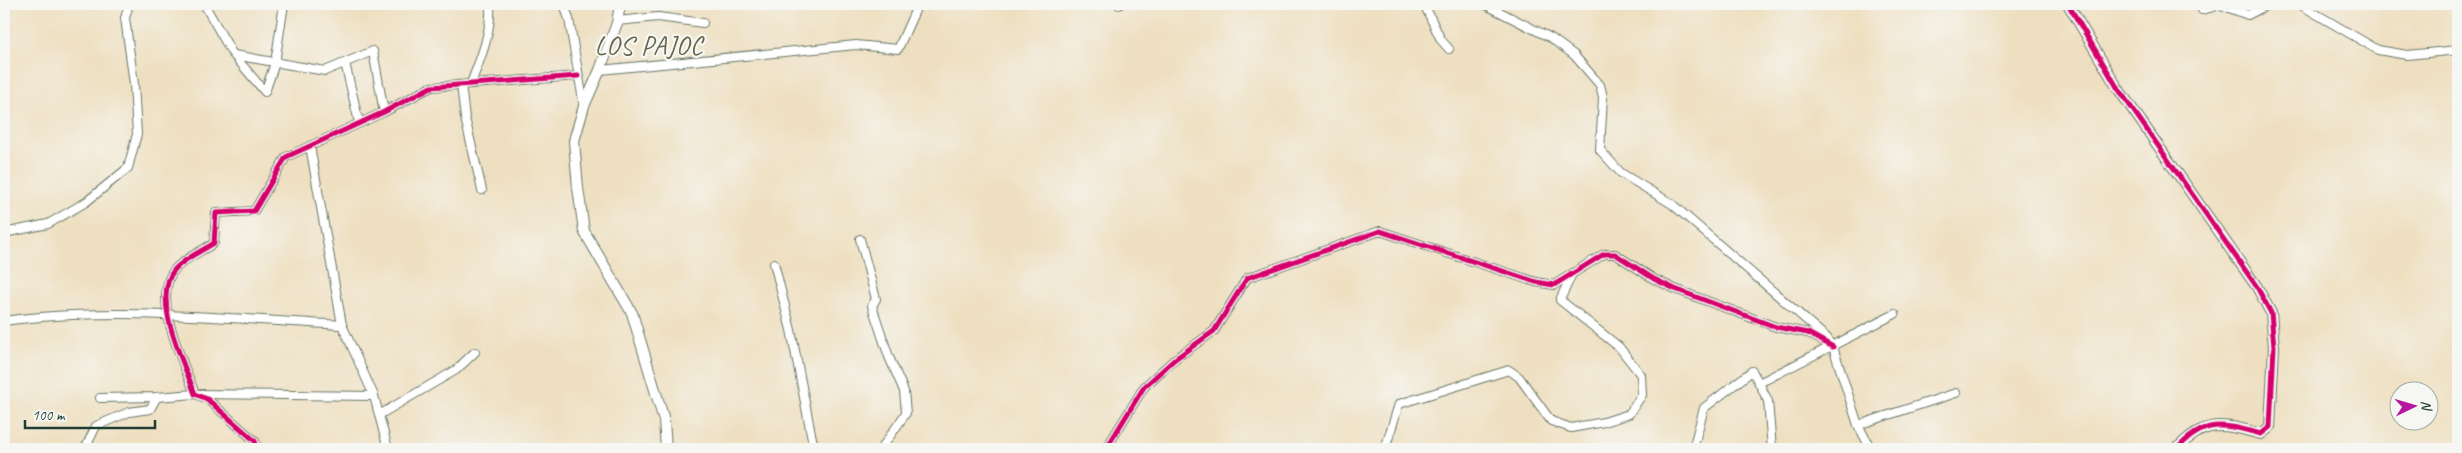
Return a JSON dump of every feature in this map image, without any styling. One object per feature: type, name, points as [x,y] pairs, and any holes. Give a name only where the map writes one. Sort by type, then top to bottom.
[{"type":"street","points":[[4,233],[48,224],[86,202],[128,168],[137,134],[134,84],[125,18],[129,4]]},
{"type":"street","points":[[204,4],[234,55],[265,92],[275,63],[284,4]]},
{"type":"street","points":[[471,83],[480,61],[491,21],[490,4]]},
{"type":"street","points":[[564,4],[569,18],[584,106]]},
{"type":"street","points":[[620,4],[618,21],[584,106],[574,141],[584,231],[632,313],[651,371],[664,420],[666,449]]},
{"type":"street","points":[[600,70],[856,46],[898,50],[918,4]]},
{"type":"street","points":[[1424,4],[1441,40],[1449,49]]},
{"type":"street","points":[[1484,4],[1551,38],[1574,55],[1600,84],[1603,97],[1600,150],[1621,173],[1672,204],[1827,338],[1833,347],[1858,425],[1871,449]]},
{"type":"street","points":[[2068,4],[2117,87],[2257,287],[2271,312],[2274,347],[2270,427],[2260,434],[2225,425],[2208,426],[2188,437],[2177,449]]},
{"type":"street","points":[[2202,10],[2221,5],[2248,15],[2269,4]]},
{"type":"street","points":[[2299,4],[2378,50],[2407,55],[2458,50]]},
{"type":"street","points":[[618,21],[658,17],[704,23]]},
{"type":"street","points":[[234,55],[324,71],[373,51],[384,112]]},
{"type":"street","points":[[345,63],[359,122]]},
{"type":"street","points":[[257,449],[255,441],[207,399],[195,394],[167,315],[167,286],[175,269],[214,243],[216,213],[254,210],[286,157],[384,112],[432,87],[578,76]]},
{"type":"street","points":[[461,85],[465,118],[482,190]]},
{"type":"street","points":[[310,146],[342,325],[374,396],[388,449]]},
{"type":"street","points":[[1106,449],[1144,387],[1174,358],[1214,331],[1247,278],[1380,231],[1536,282],[1554,285],[1604,254],[1615,254],[1654,279],[1675,289],[1776,327],[1808,333],[1833,347]]},
{"type":"street","points":[[860,239],[876,298],[872,306],[888,356],[904,391],[906,413],[881,449]]},
{"type":"street","points":[[774,263],[791,330],[814,449]]},
{"type":"street","points":[[1384,449],[1399,404],[1509,370],[1519,377],[1551,421],[1564,426],[1571,428],[1604,422],[1629,414],[1642,395],[1641,375],[1619,347],[1560,300],[1572,274]]},
{"type":"street","points":[[1759,383],[1895,314]]},
{"type":"street","points":[[4,321],[48,315],[167,315],[342,325]]},
{"type":"street","points":[[379,415],[456,370],[475,352]]},
{"type":"street","points":[[1693,449],[1704,408],[1752,370],[1768,401],[1772,449]]},
{"type":"street","points":[[1858,425],[1956,393]]},
{"type":"street","points":[[100,398],[195,394],[374,396]]},
{"type":"street","points":[[85,449],[96,426],[129,412],[150,409],[157,397]]},
{"type":"cycle path","points":[[2068,4],[2117,87],[2257,287],[2271,313],[2274,347],[2270,427],[2261,434],[2226,426],[2206,428],[2187,439],[2177,449]]},
{"type":"cycle path","points":[[257,449],[255,441],[207,399],[195,394],[177,348],[167,313],[166,296],[168,281],[179,265],[214,243],[216,213],[254,211],[286,157],[384,112],[431,87],[578,76]]},
{"type":"cycle path","points":[[1106,449],[1144,387],[1175,359],[1214,331],[1247,278],[1380,231],[1536,282],[1554,285],[1604,254],[1615,254],[1654,279],[1675,289],[1776,327],[1808,333],[1833,347]]},
{"type":"district","name":"LOS PAJOC","points":[[649,45]]}]
